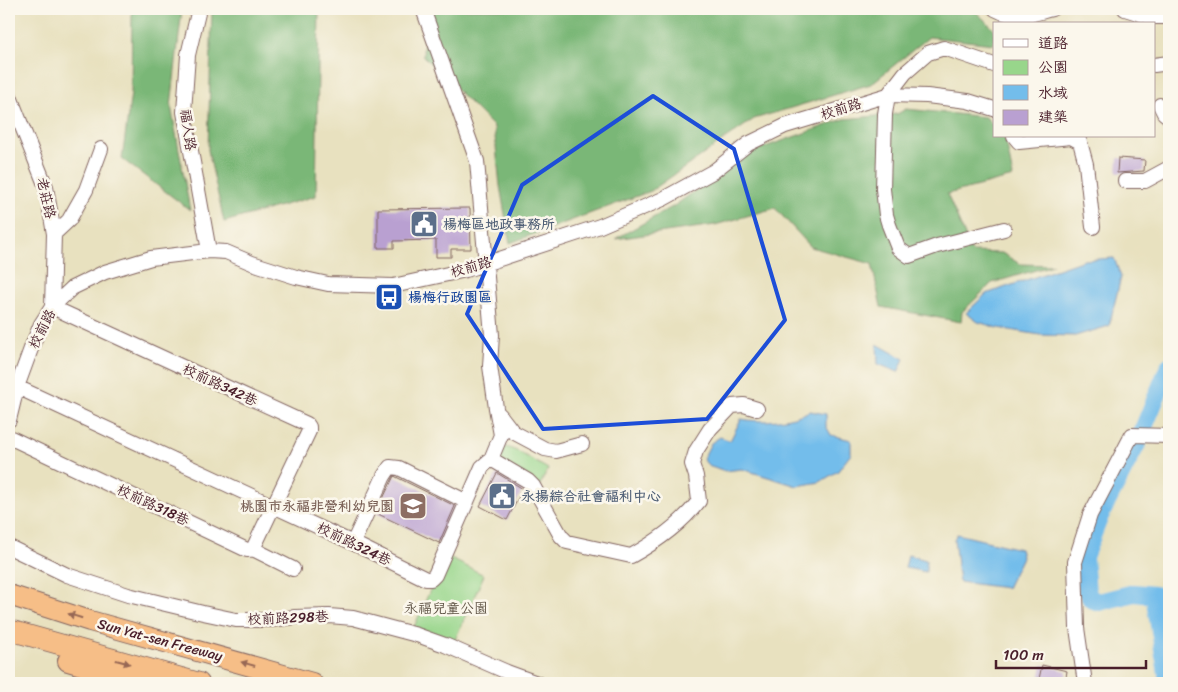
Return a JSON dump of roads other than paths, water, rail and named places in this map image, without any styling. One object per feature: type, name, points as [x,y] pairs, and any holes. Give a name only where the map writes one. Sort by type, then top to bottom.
[{"type":"highway","name":"Sun Yat-sen Freeway","points":[[9,595],[90,621],[312,683]]},
{"type":"highway","points":[[9,630],[199,683]]},
{"type":"highway","points":[[9,644],[142,683]]},
{"type":"street","name":"福人路","points":[[199,9],[188,56],[184,112],[209,251]]},
{"type":"street","name":"校前路324巷","points":[[17,387],[353,543],[426,579],[431,579],[435,575],[482,467],[490,459],[502,435],[490,366],[492,335],[477,161],[423,9]]},
{"type":"street","points":[[995,9],[1020,18],[1052,9]]},
{"type":"street","points":[[1125,9],[1150,18],[1169,17]]},
{"type":"street","points":[[993,65],[944,48],[928,53],[905,74],[888,95],[885,114],[883,189],[889,225],[898,248],[910,256],[937,246],[1004,229]]},
{"type":"street","points":[[1156,65],[1169,64]]},
{"type":"street","name":"老莊路","points":[[9,94],[46,187],[54,234],[52,307]]},
{"type":"street","name":"校前路","points":[[9,420],[17,387],[35,339],[52,307],[72,288],[105,272],[151,258],[209,251],[226,252],[252,263],[296,277],[328,284],[393,286],[466,270],[600,226],[663,199],[714,171],[748,144],[785,126],[888,95],[927,96],[968,101],[993,109]]},
{"type":"street","points":[[1161,104],[1164,113],[1169,117]]},
{"type":"street","points":[[1016,138],[1019,142],[1061,138]]},
{"type":"street","points":[[1073,138],[1080,142],[1086,164],[1093,228]]},
{"type":"street","points":[[54,234],[69,220],[86,190],[101,150]]},
{"type":"street","points":[[1125,181],[1145,181],[1169,168]]},
{"type":"street","name":"校前路342巷","points":[[52,307],[307,424],[309,431],[273,506]]},
{"type":"street","points":[[490,459],[528,480],[567,542],[630,556],[643,549],[688,515],[698,501],[696,476],[692,464],[696,451],[710,429],[732,406],[744,405],[757,409]]},
{"type":"street","points":[[496,408],[513,432],[545,449],[556,451],[582,444]]},
{"type":"street","points":[[1085,683],[1077,628],[1075,562],[1090,515],[1132,435],[1169,436]]},
{"type":"street","name":"校前路318巷","points":[[9,437],[247,550],[254,550],[293,569]]},
{"type":"street","points":[[353,543],[390,467],[399,468],[467,502]]},
{"type":"street","points":[[254,550],[273,506]]},
{"type":"street","name":"校前路298巷","points":[[9,547],[76,578],[128,595],[236,620],[271,620],[329,616],[353,618],[417,635],[537,683]]},
{"type":"water","points":[[1114,258],[1121,277],[1109,326],[1075,336],[1040,335],[998,328],[978,322],[966,313],[986,294],[1084,260]]},
{"type":"water","points":[[877,344],[904,359],[898,372],[878,364]]},
{"type":"water","points":[[810,411],[826,414],[826,426],[831,435],[851,440],[851,454],[838,471],[820,482],[797,486],[742,469],[725,471],[708,465],[703,459],[711,443],[720,437],[730,441],[741,419],[776,420],[794,417]]},
{"type":"water","points":[[957,534],[1020,549],[1022,557],[1007,588],[959,582],[954,539]]},
{"type":"water","points":[[908,555],[926,560],[926,572],[905,568]]},
{"type":"waterway","points":[[1167,683],[1154,595],[1134,593],[1099,602],[1091,599],[1087,592],[1084,557],[1100,516],[1137,444],[1169,366]]},
{"type":"place","name":"楊梅區地政事務所","points":[[424,224]]},
{"type":"place","name":"楊梅行政園區","points":[[389,297]]},
{"type":"place","name":"永揚綜合社會福利中心","points":[[502,496]]},
{"type":"place","name":"桃園市永福非營利幼兒園","points":[[413,506]]},
{"type":"park label","name":"永福兒童公園","points":[[446,608]]}]
